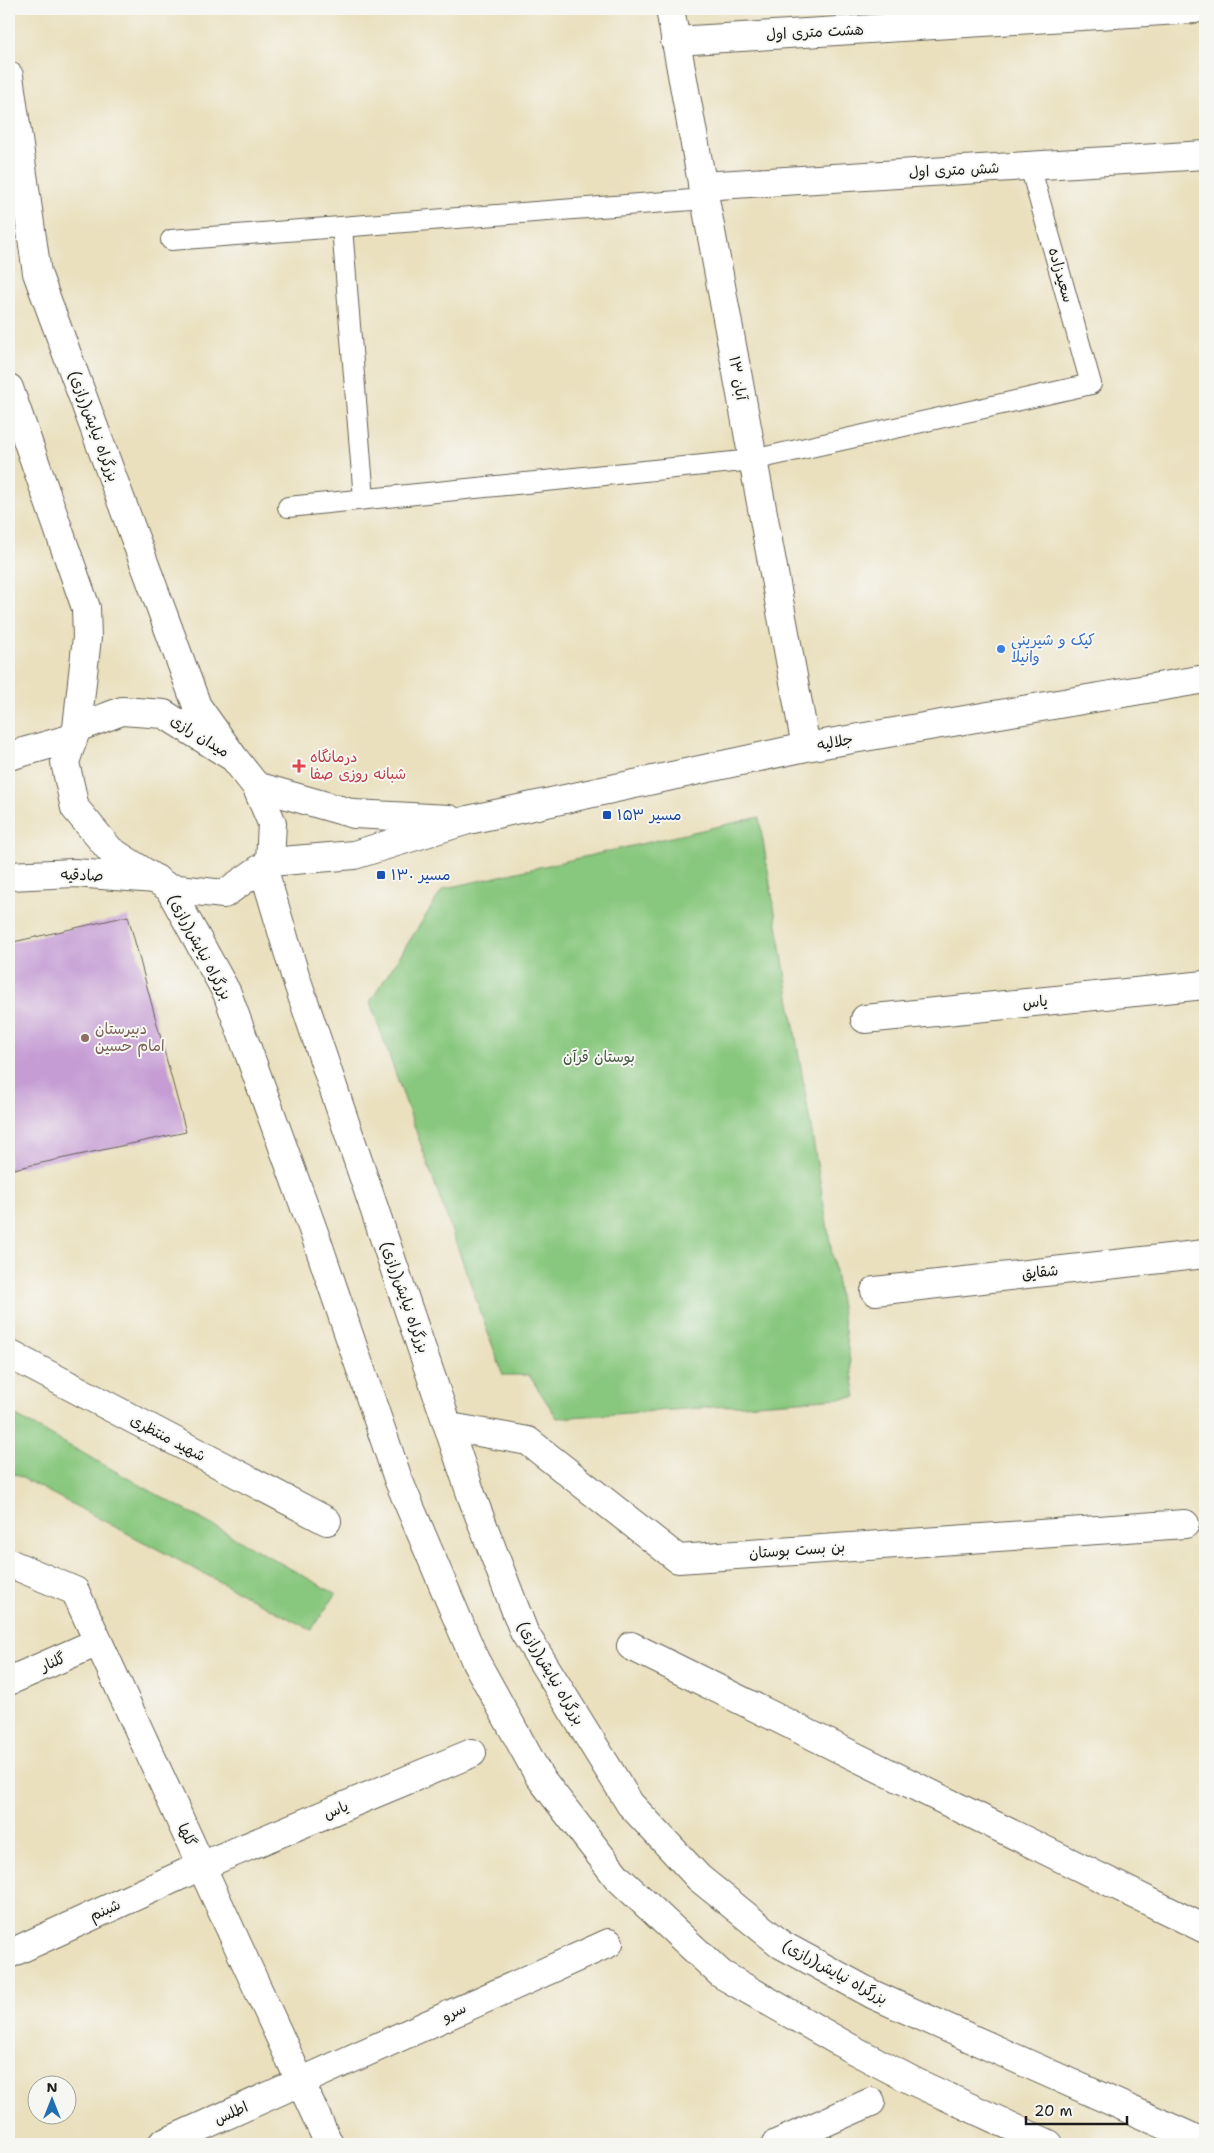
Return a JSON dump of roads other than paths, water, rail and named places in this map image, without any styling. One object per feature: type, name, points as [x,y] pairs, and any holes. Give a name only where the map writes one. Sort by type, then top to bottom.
[{"type":"main road","name":"۱۳ آبان","points":[[670,9],[806,746]]},
{"type":"main road","name":"هشت متری اول","points":[[675,40],[1195,9]]},
{"type":"main road","name":"بزرگراه نیایش(رازی)","points":[[9,76],[38,274],[197,706],[234,758]]},
{"type":"main road","name":"شش متری اول","points":[[704,193],[1030,166],[1205,155]]},
{"type":"main road","points":[[9,388],[86,608],[87,637],[75,733],[65,762],[75,808],[110,850],[162,883],[224,894],[266,864],[354,855],[468,820]]},
{"type":"main road","name":"جلالیه","points":[[468,820],[806,746],[1205,679]]},
{"type":"main road","name":"میدان رازی","points":[[75,733],[122,711],[164,714],[234,758],[256,786],[272,823],[266,864]]},
{"type":"main road","points":[[9,756],[75,733]]},
{"type":"main road","points":[[256,786],[354,814],[468,820]]},
{"type":"main road","name":"بزرگراه نیایش(رازی)","points":[[266,864],[295,975],[450,1427],[472,1497],[524,1632],[630,1804],[699,1878],[782,1945],[874,1995],[1205,2143]]},
{"type":"main road","name":"صادقیه","points":[[9,876],[74,872],[162,883]]},
{"type":"main road","name":"بزرگراه نیایش(رازی)","points":[[162,883],[227,994],[316,1238],[398,1479],[475,1660],[540,1776],[617,1877],[721,1974],[850,2048],[915,2082],[1049,2144]]},
{"type":"main road","name":"یاس","points":[[865,1019],[1205,985]]},
{"type":"main road","name":"شقایق","points":[[875,1291],[1205,1254]]},
{"type":"main road","name":"شهید منتظری","points":[[9,1354],[327,1521]]},
{"type":"main road","name":"بن بست بوستان","points":[[450,1427],[528,1441],[678,1559],[1185,1524]]},
{"type":"main road","name":"گلها","points":[[9,1563],[75,1591],[329,2144]]},
{"type":"main road","name":"گلنار","points":[[9,1681],[98,1642]]},
{"type":"main road","points":[[631,1646],[1205,1929]]},
{"type":"main road","name":"یاس","points":[[201,1866],[472,1753]]},
{"type":"main road","name":"شبنم","points":[[9,1954],[201,1866]]},
{"type":"main road","name":"سرو","points":[[300,2081],[608,1943]]},
{"type":"main road","name":"اطلس","points":[[162,2144],[300,2081]]},
{"type":"main road","points":[[776,2144],[872,2102]]},
{"type":"lane","name":"سعیدزاده","points":[[753,460],[1092,384],[1030,166]]},
{"type":"lane","points":[[171,240],[342,227],[704,193]]},
{"type":"lane","points":[[342,227],[364,499]]},
{"type":"lane","points":[[288,507],[753,460]]},
{"type":"place","name":"کیک و شیرینی وانیلا","points":[[1001,649]]},
{"type":"place","name":"درمانگاه شبانه روزی صفا","points":[[299,766]]},
{"type":"place","name":"مسیر ۱۵۳","points":[[607,815]]},
{"type":"place","name":"مسیر ۱۳۰","points":[[381,875]]},
{"type":"place","name":"دبیرستان امام حسین","points":[[85,1038]]},
{"type":"park label","name":"بوستان قرآن","points":[[599,1057]]}]
